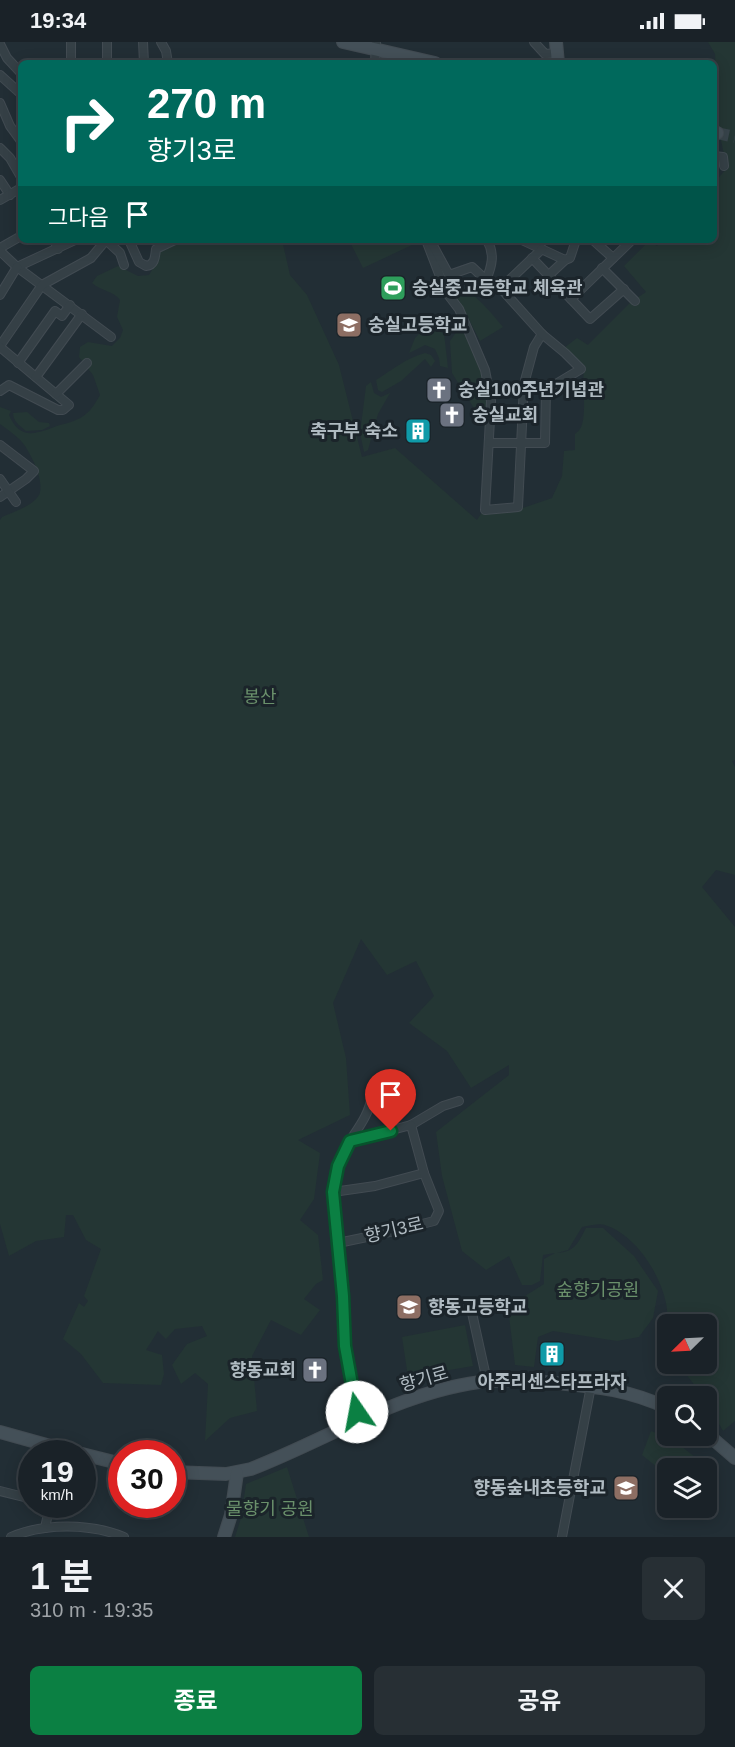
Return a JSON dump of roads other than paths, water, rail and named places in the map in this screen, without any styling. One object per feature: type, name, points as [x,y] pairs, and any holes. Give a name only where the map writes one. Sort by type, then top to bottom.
[{"type":"main road","points":[[343,42],[401,60]]},
{"type":"main road","name":"향기로","points":[[186,1473],[237,1473],[276,1460],[359,1421],[436,1392],[487,1382],[523,1380],[591,1386],[617,1390],[657,1403]]},
{"type":"main road","points":[[0,1432],[25,1440]]},
{"type":"main road","points":[[717,1442],[735,1458]]},
{"type":"main road","points":[[224,1537],[231,1515],[237,1473]]},
{"type":"street","points":[[70,60],[71,42]]},
{"type":"street","points":[[107,42],[107,60]]},
{"type":"street","points":[[143,42],[144,60]]},
{"type":"street","points":[[161,42],[168,60]]},
{"type":"street","points":[[534,42],[545,54],[557,53]]},
{"type":"street","points":[[0,44],[18,70]]},
{"type":"street","points":[[0,67],[10,61]]},
{"type":"street","points":[[0,75],[18,91]]},
{"type":"street","points":[[0,103],[10,126],[18,137]]},
{"type":"street","points":[[0,148],[10,158],[18,172]]},
{"type":"street","points":[[717,156],[723,157],[724,166]]},
{"type":"street","points":[[0,180],[10,195]]},
{"type":"street","points":[[0,200],[18,190]]},
{"type":"street","points":[[18,238],[0,250],[17,267],[70,304],[111,337]]},
{"type":"street","points":[[55,243],[58,249]]},
{"type":"street","points":[[0,295],[17,267],[69,243]]},
{"type":"street","points":[[0,391],[9,385],[58,410],[63,410],[69,405],[0,347],[42,285],[91,258],[104,243]]},
{"type":"street","points":[[109,243],[120,253],[124,265]]},
{"type":"street","points":[[130,243],[142,266],[150,266],[154,261],[156,249],[169,243]]},
{"type":"street","points":[[429,243],[446,292],[459,309],[485,370],[490,401],[485,510],[518,507],[523,443],[524,384],[534,347],[542,334]]},
{"type":"street","points":[[430,243],[448,275],[472,267],[486,280],[496,283],[542,334],[581,369],[546,390],[544,443],[489,443]]},
{"type":"street","points":[[486,280],[492,266],[489,243]]},
{"type":"street","points":[[529,243],[565,260]]},
{"type":"street","points":[[549,275],[570,258],[575,243]]},
{"type":"street","points":[[596,243],[613,258]]},
{"type":"street","points":[[571,298],[629,243]]},
{"type":"street","points":[[501,288],[542,249]]},
{"type":"street","points":[[532,258],[590,319],[624,289]]},
{"type":"street","points":[[602,268],[635,301]]},
{"type":"street","points":[[18,363],[55,311],[62,316],[70,304]]},
{"type":"street","points":[[36,377],[82,314]]},
{"type":"street","points":[[56,394],[87,363]]},
{"type":"street","points":[[0,445],[34,471],[26,480],[0,497]]},
{"type":"street","points":[[0,480],[16,502]]},
{"type":"street","name":"향기3로","points":[[359,1421],[348,1370],[333,1192],[338,1166],[350,1141],[366,1118],[372,1095]]},
{"type":"street","points":[[350,1141],[411,1125],[443,1106],[459,1101]]},
{"type":"street","name":"향기3로","points":[[338,1242],[434,1221],[439,1212],[424,1173],[411,1125]]},
{"type":"street","points":[[333,1192],[375,1186],[424,1173]]},
{"type":"street","points":[[472,1313],[487,1382]]},
{"type":"street","points":[[562,1537],[591,1386]]},
{"type":"street","points":[[0,1491],[18,1496]]},
{"type":"street","points":[[45,1528],[47,1518]]},
{"type":"street","points":[[11,1537],[45,1528],[93,1528],[124,1537]]},
{"type":"tunnel","points":[[717,133],[735,137]]},
{"type":"place","name":"숭실중고등학교 체육관","points":[[393,288]]},
{"type":"place","name":"숭실고등학교","points":[[349,325]]},
{"type":"place","name":"숭실100주년기념관","points":[[439,390]]},
{"type":"place","name":"숭실교회","points":[[452,415]]},
{"type":"place","name":"축구부 숙소","points":[[418,431]]},
{"type":"place","name":"향동고등학교","points":[[409,1307]]},
{"type":"place","name":"아주리센스타프라자","points":[[552,1354]]},
{"type":"place","name":"향동교회","points":[[315,1370]]},
{"type":"place","name":"향동숲내초등학교","points":[[626,1488]]},
{"type":"park label","name":"봉산","points":[[260,697]]},
{"type":"park label","name":"숲향기공원","points":[[598,1290]]},
{"type":"park label","name":"물향기 공원","points":[[270,1509]]}]
